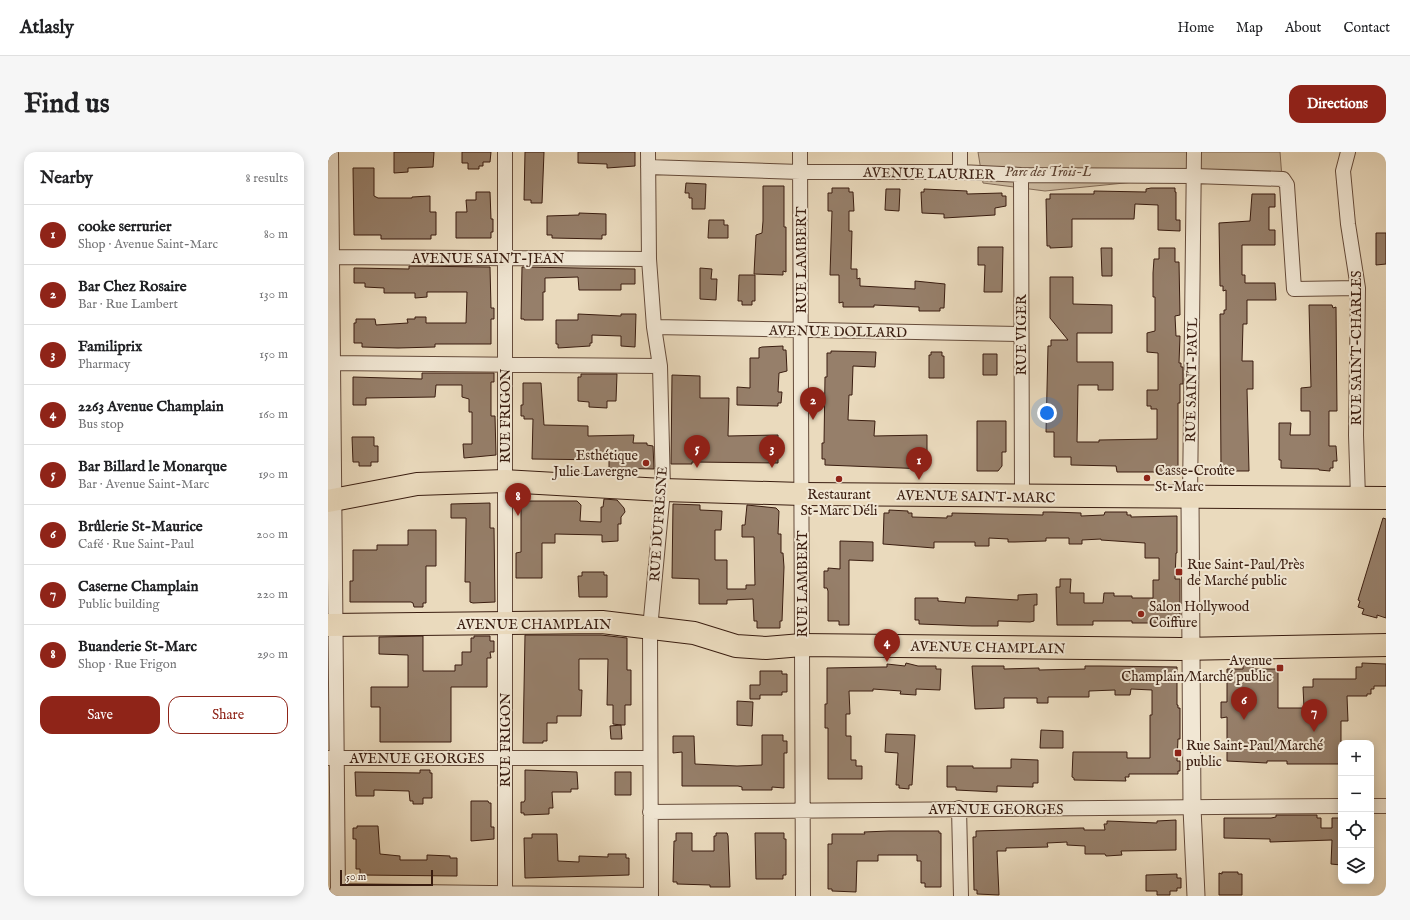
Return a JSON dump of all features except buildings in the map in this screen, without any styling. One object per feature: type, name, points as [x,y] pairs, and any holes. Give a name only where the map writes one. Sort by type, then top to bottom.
[{"type":"main road","name":"AVENUE SAINT-MARC","points":[[331,492],[417,484],[505,481],[663,490],[802,494],[1190,498],[1386,498]]},
{"type":"main road","name":"AVENUE CHAMPLAIN","points":[[332,625],[602,622],[650,629],[694,633],[736,646],[766,648],[802,645],[1191,648],[1386,645]]},
{"type":"street","points":[[331,152],[330,363],[332,758],[338,894],[651,896]]},
{"type":"street","name":"RUE FRIGON","points":[[505,152],[505,894]]},
{"type":"street","name":"RUE DUFRESNE","points":[[648,152],[649,259],[654,327],[660,366],[663,490],[650,629],[651,896]]},
{"type":"street","name":"RUE LAMBERT","points":[[800,152],[803,896]]},
{"type":"street","points":[[960,152],[960,172]]},
{"type":"street","name":"RUE SAINT-PAUL","points":[[1194,152],[1190,498],[1192,808],[1196,896]]},
{"type":"street","name":"RUE SAINT-CHARLES","points":[[1348,152],[1343,171],[1358,288],[1356,435],[1358,498]]},
{"type":"street","name":"AVENUE LAURIER","points":[[648,167],[800,172],[960,172],[1021,175],[1194,176],[1282,179],[1287,185],[1294,289],[1358,288]]},
{"type":"street","name":"RUE VIGER","points":[[1021,175],[1022,496]]},
{"type":"street","name":"AVENUE SAINT-JEAN","points":[[330,257],[649,259]]},
{"type":"street","name":"AVENUE DOLLARD","points":[[654,327],[1021,334]]},
{"type":"street","points":[[330,363],[660,366]]},
{"type":"street","name":"AVENUE GEORGES","points":[[332,758],[650,758]]},
{"type":"street","name":"AVENUE GEORGES","points":[[650,812],[959,808],[1192,808],[1338,806]]},
{"type":"street","points":[[1374,806],[1386,806]]},
{"type":"street","points":[[959,808],[961,896]]},
{"type":"green space","name":"Parc des Trois-L","points":[[978,152],[1280,152],[1282,178],[1194,176],[1045,191],[983,183]]},
{"type":"place","name":"Bar Chez Rosaire","points":[[813,420]]},
{"type":"place","name":"Esthétique Julie Lavergne","points":[[646,463]]},
{"type":"place","name":"Bar Billard le Monarque","points":[[697,468]]},
{"type":"place","name":"Familiprix","points":[[772,468]]},
{"type":"place","name":"Casse-Croûte St-Marc","points":[[1147,478]]},
{"type":"place","name":"Restaurant St-Marc Déli","points":[[839,479]]},
{"type":"place","name":"cooke serrurier","points":[[919,480]]},
{"type":"place","name":"Buanderie St-Marc","points":[[518,516]]},
{"type":"place","name":"Rue Saint-Paul/Près de Marché public","points":[[1179,572]]},
{"type":"place","name":"Salon Hollywood Coiffure","points":[[1141,614]]},
{"type":"place","name":"2263 Avenue Champlain","points":[[887,662]]},
{"type":"place","name":"Avenue Champlain/Marché public","points":[[1280,668]]},
{"type":"place","name":"Brûlerie St-Maurice","points":[[1244,720]]},
{"type":"place","name":"Caserne Champlain","points":[[1314,732]]},
{"type":"place","name":"Rue Saint-Paul/Marché public","points":[[1178,753]]}]
